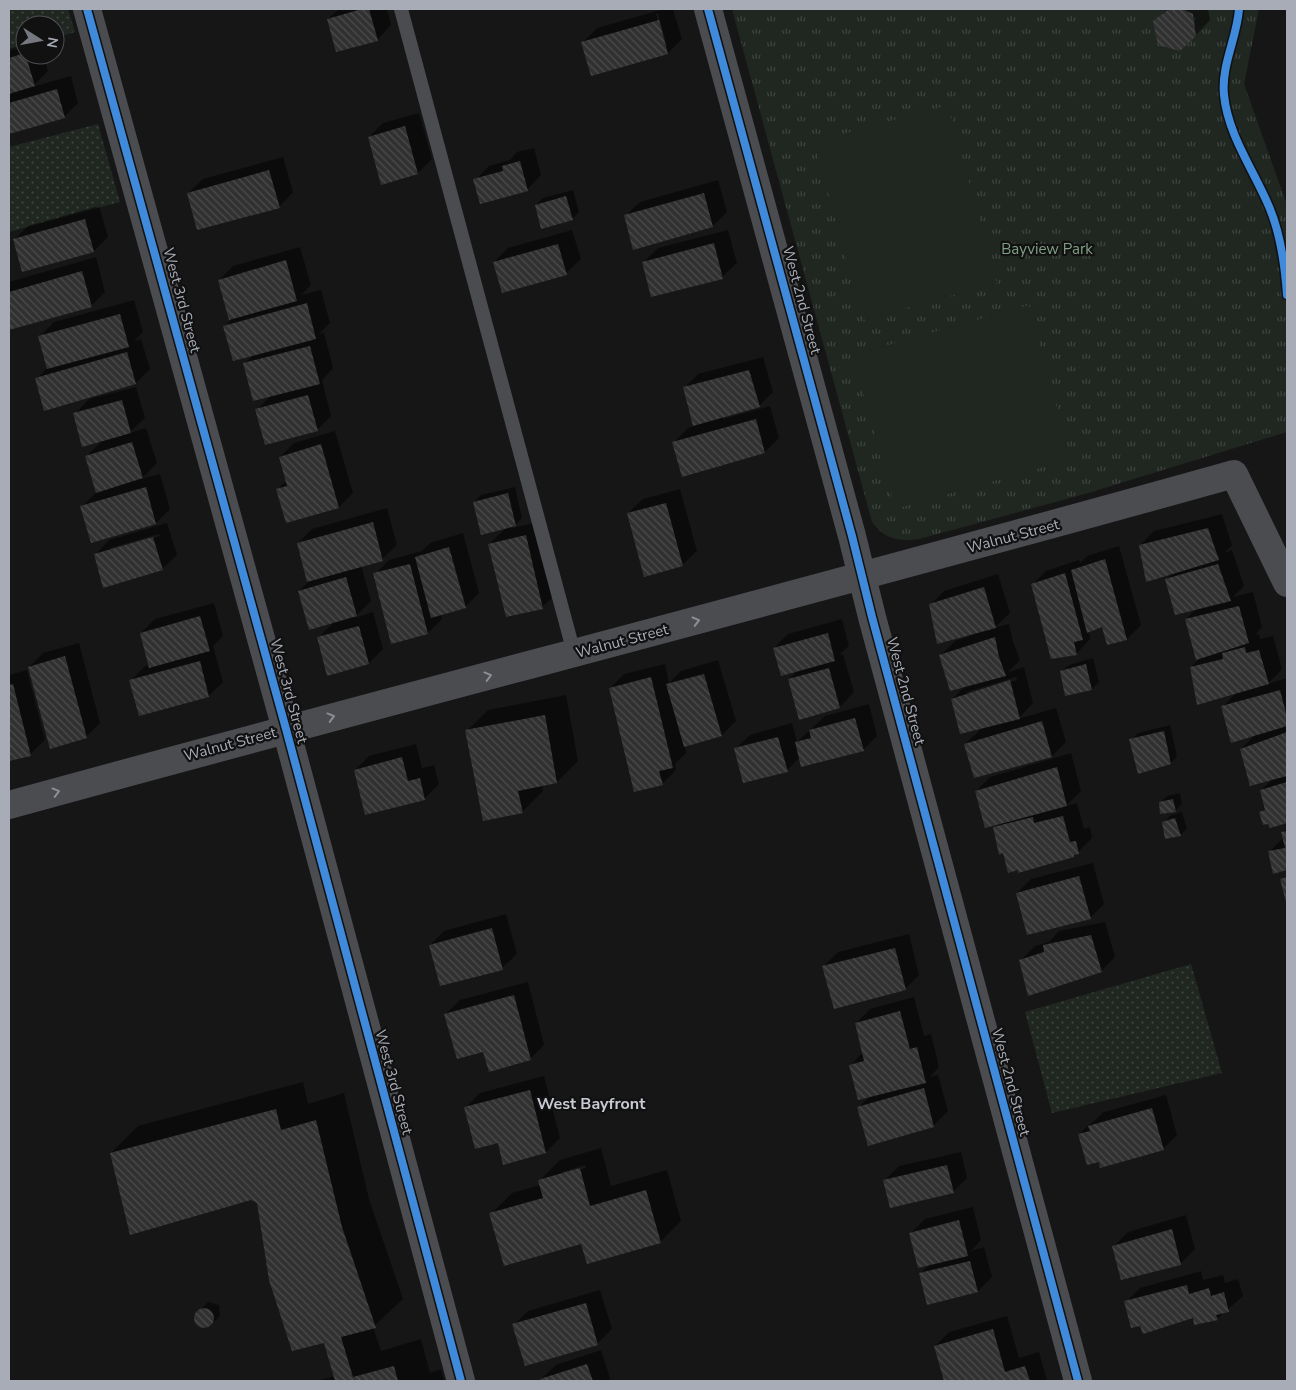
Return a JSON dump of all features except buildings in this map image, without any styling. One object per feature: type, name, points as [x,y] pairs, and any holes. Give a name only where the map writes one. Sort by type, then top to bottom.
[{"type":"street","name":"West 3rd Street","points":[[87,9],[286,729],[461,1381]]},
{"type":"street","name":"West 2nd Street","points":[[708,9],[1078,1381]]},
{"type":"street","name":"Walnut Street","points":[[9,805],[286,729],[862,577],[1234,474],[1287,584]]},
{"type":"lane","points":[[401,9],[574,653]]},
{"type":"green space","points":[[9,9],[68,9],[75,32],[65,35],[65,15],[15,15],[15,49],[9,51]]},
{"type":"green space","name":"Bayview Park","points":[[732,9],[1259,9],[1244,84],[1287,205],[1287,432],[1085,494],[919,539],[905,540],[887,536],[872,522]]},
{"type":"green space","points":[[948,105],[997,283],[863,320],[814,142]]},
{"type":"green space","points":[[98,124],[120,202],[9,232],[9,147]]},
{"type":"green space","points":[[1029,305],[1071,459],[895,509],[853,355]]},
{"type":"green space","points":[[1191,964],[1222,1073],[1052,1113],[1025,1012]]},
{"type":"cycle path","points":[[87,9],[286,729],[461,1381]]},
{"type":"cycle path","points":[[708,9],[852,536],[872,617],[1078,1381]]},
{"type":"cycle path","points":[[1239,9],[1225,73],[1224,95],[1236,139],[1274,219],[1282,251],[1287,295]]},
{"type":"district","name":"West Bayfront","points":[[591,1103]]}]
